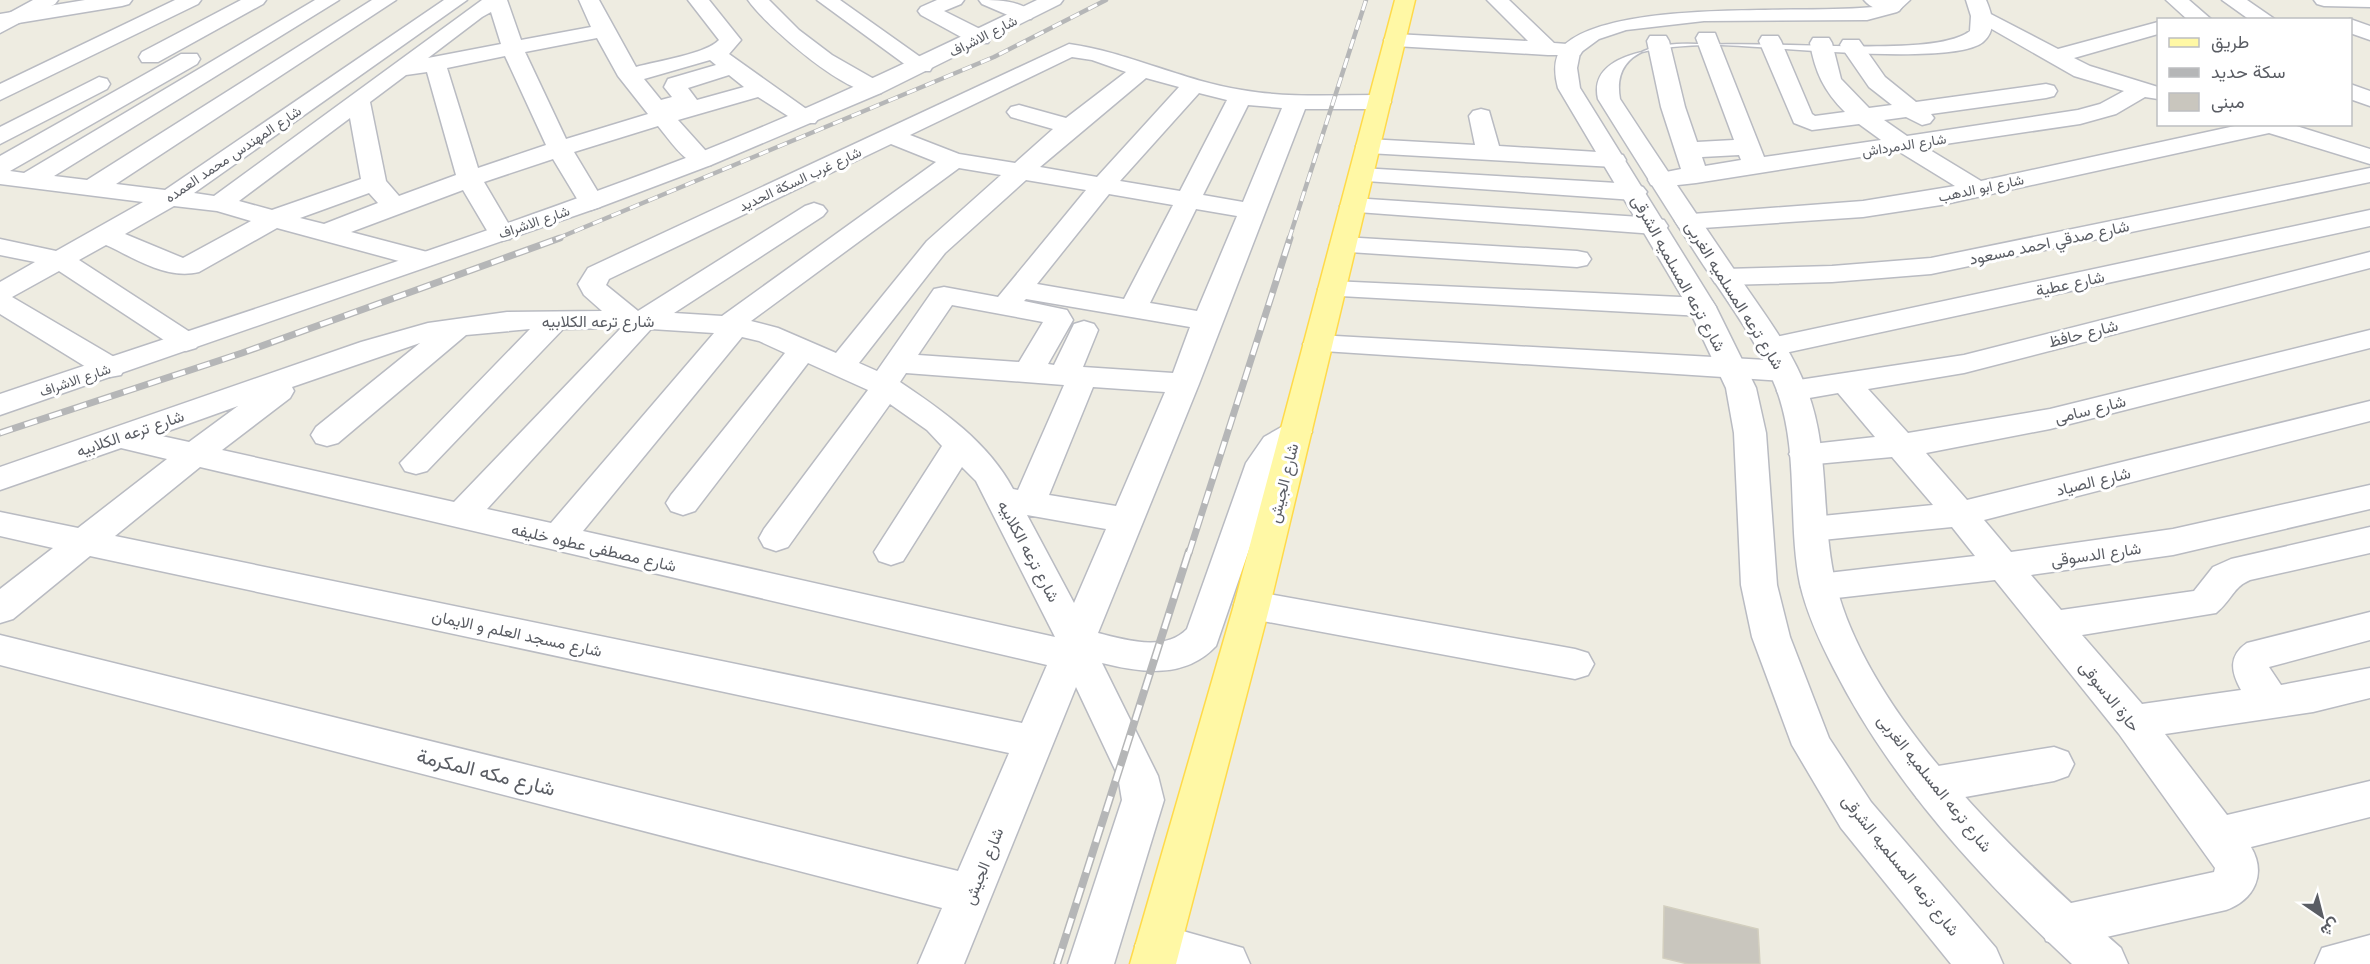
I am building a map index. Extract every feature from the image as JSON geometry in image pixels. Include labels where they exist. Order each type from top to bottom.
[{"type":"main road","name":"شارع الجيش","points":[[1156,955],[1252,605],[1405,0]]},
{"type":"street","points":[[0,27],[26,11],[122,0]]},
{"type":"street","points":[[92,25],[143,0]]},
{"type":"street","points":[[0,93],[190,0]]},
{"type":"street","points":[[0,137],[256,0]]},
{"type":"street","points":[[0,166],[292,0]]},
{"type":"street","points":[[28,181],[329,0]]},
{"type":"street","points":[[92,188],[396,3],[458,7],[497,0],[511,49],[558,149],[591,202]]},
{"type":"street","points":[[589,0],[602,31],[629,76],[658,113],[702,160]]},
{"type":"street","points":[[698,0],[742,9],[792,34],[824,60],[873,88]]},
{"type":"street","points":[[827,0],[922,66]]},
{"type":"street","points":[[954,0],[928,11],[980,38]]},
{"type":"street","points":[[988,0],[1024,15]]},
{"type":"street","name":"شارع الاشراف","points":[[0,405],[591,202],[702,160],[807,118],[922,66],[1053,0]]},
{"type":"street","points":[[1497,0],[1560,50]]},
{"type":"street","points":[[2176,0],[2196,18]]},
{"type":"street","points":[[2232,0],[2263,18]]},
{"type":"street","points":[[2317,2],[2370,1]]},
{"type":"street","points":[[0,2],[26,11]]},
{"type":"street","points":[[2317,2],[2339,18]]},
{"type":"street","points":[[219,204],[399,70],[458,7]]},
{"type":"street","name":"شارع المهندس محمد العمده","points":[[0,293],[170,198],[458,7]]},
{"type":"street","points":[[325,233],[394,205],[558,149],[685,101],[686,98],[675,86],[723,60],[742,9]]},
{"type":"street","points":[[1395,40],[1560,50],[1601,31],[1656,18],[1868,14],[1896,18]]},
{"type":"street","name":"شارع ترعه المسلميه الغربى","points":[[1976,19],[1935,47],[1896,18],[1836,44],[1707,38],[1646,43],[1622,55],[1609,72],[1606,90],[1647,186],[1688,221],[1782,370],[1801,419],[1819,587],[1836,640],[1867,697],[1932,785],[2004,868],[2062,926],[2105,964]]},
{"type":"street","points":[[1976,19],[2057,56],[2088,74],[2150,92]]},
{"type":"street","points":[[2352,20],[2370,19]]},
{"type":"street","points":[[2352,26],[2370,35]]},
{"type":"street","points":[[2057,56],[2157,28]]},
{"type":"street","points":[[399,70],[602,31]]},
{"type":"street","points":[[2352,38],[2370,35]]},
{"type":"street","points":[[1687,150],[1752,157],[1707,38]]},
{"type":"street","points":[[1770,40],[1802,118],[1808,122],[1866,117],[2046,91]]},
{"type":"street","points":[[1658,41],[1673,107],[1696,176]]},
{"type":"street","points":[[1836,44],[1876,82],[1947,138]]},
{"type":"street","points":[[1836,44],[1831,81],[1851,105],[1978,190]]},
{"type":"street","name":"شارع غرب السكة الحديد","points":[[636,320],[594,289],[594,279],[598,274],[1069,50],[1085,51],[1193,86],[1240,97],[1296,102],[1380,102]]},
{"type":"street","name":"شارع ترعه المسلميه الشرقى","points":[[1560,50],[1566,62],[1565,75],[1569,88],[1614,160],[1647,186],[1655,226],[1702,307],[1741,388],[1750,433],[1759,585],[1771,637],[1812,745],[1856,815],[1980,964]]},
{"type":"street","points":[[629,76],[673,63],[723,60],[761,89],[807,118]]},
{"type":"street","points":[[435,63],[469,178],[501,233]]},
{"type":"street","points":[[673,63],[688,80]]},
{"type":"street","points":[[841,366],[936,247],[1070,127],[1142,70]]},
{"type":"street","points":[[2352,84],[2370,82]]},
{"type":"street","points":[[1012,298],[1103,185],[1193,86]]},
{"type":"street","points":[[658,113],[761,89]]},
{"type":"street","name":"شارع الدمرداش","points":[[1361,176],[1647,186],[1696,176],[1752,157],[1908,145],[2095,113],[2150,92]]},
{"type":"street","points":[[2352,93],[2370,99]]},
{"type":"street","points":[[1133,309],[1240,97]]},
{"type":"street","points":[[358,101],[374,183],[394,205]]},
{"type":"street","name":"شارع الجيش","points":[[941,964],[972,895],[1072,648],[1184,384],[1207,321],[1296,102]]},
{"type":"street","points":[[1019,112],[1070,127]]},
{"type":"street","points":[[1481,116],[1489,154]]},
{"type":"street","name":"شارع ابو الدهب","points":[[1688,221],[1863,208],[1978,190],[2263,126]]},
{"type":"street","points":[[2270,126],[2369,160]]},
{"type":"street","points":[[892,136],[954,160],[1252,211]]},
{"type":"street","points":[[1361,176],[1489,154],[1614,160]]},
{"type":"street","points":[[558,538],[732,326],[954,160]]},
{"type":"street","name":"شارع صدقي احمد مسعود","points":[[1725,277],[1842,273],[1931,266],[2369,160]]},
{"type":"street","points":[[1361,176],[1655,226]]},
{"type":"street","points":[[0,177],[219,204],[421,259]]},
{"type":"street","points":[[106,235],[178,267],[197,262],[273,219],[374,183]]},
{"type":"street","points":[[461,516],[636,320],[814,211]]},
{"type":"street","name":"شارع عطية","points":[[1782,370],[2370,218]]},
{"type":"street","points":[[1343,245],[1577,260]]},
{"type":"street","points":[[0,247],[61,260],[186,342]]},
{"type":"street","name":"شارع حافظ","points":[[1782,370],[1847,384],[1964,364],[2370,260]]},
{"type":"street","points":[[969,280],[1058,318],[1028,373]]},
{"type":"street","points":[[1332,289],[1702,307]]},
{"type":"street","points":[[776,538],[889,378],[944,295],[1012,298],[1133,309],[1207,321]]},
{"type":"street","points":[[0,302],[110,368]]},
{"type":"street","points":[[0,334],[29,319]]},
{"type":"street","points":[[416,463],[555,320]]},
{"type":"street","name":"شارع ترعه الكلابيه","points":[[0,479],[371,348],[458,327],[507,321],[555,320],[636,320],[732,326],[768,334],[841,366],[889,378],[938,423],[1015,501],[1072,648]]},
{"type":"street","points":[[327,435],[458,327]]},
{"type":"street","points":[[1084,330],[1073,376],[1015,501],[1126,520]]},
{"type":"street","name":"شارع سامى","points":[[1805,454],[1900,445],[2050,419],[2370,339]]},
{"type":"street","points":[[1318,344],[1731,369],[1782,370]]},
{"type":"street","points":[[683,503],[803,349]]},
{"type":"street","points":[[0,609],[193,455],[307,371]]},
{"type":"street","points":[[889,378],[1028,373],[1184,384]]},
{"type":"street","name":"حارة الدسوقى","points":[[1847,384],[1960,514],[2133,722],[2237,863],[2236,879],[2226,890],[2062,926]]},
{"type":"street","name":"شارع الصياد","points":[[1812,529],[1960,514],[2370,411]]},
{"type":"street","name":"شارع مصطفى عطوه خليفه","points":[[119,437],[558,538],[1072,648],[1158,657],[1171,656],[1189,650],[1203,636],[1214,610],[1262,464],[1275,445],[1296,432]]},
{"type":"street","points":[[891,552],[959,445]]},
{"type":"street","name":"شارع الدسوقى","points":[[1819,587],[2003,567],[2173,542],[2370,497]]},
{"type":"street","name":"شارع مسجد العلم و الايمان","points":[[0,524],[1034,742]]},
{"type":"street","points":[[2052,625],[2203,603],[2216,593],[2217,585],[2227,574],[2243,568],[2370,540]]},
{"type":"street","points":[[1252,605],[1575,664]]},
{"type":"street","points":[[2273,702],[2249,670],[2248,663],[2253,657],[2260,652],[2370,626]]},
{"type":"street","points":[[1072,648],[1090,675],[1126,748],[1138,776],[1143,800],[1136,830],[1091,964]]},
{"type":"street","name":"شارع مكه المكرمة","points":[[0,650],[972,895]]},
{"type":"street","points":[[2133,722],[2273,702],[2370,683]]},
{"type":"street","points":[[1932,785],[2054,764]]},
{"type":"street","points":[[2219,836],[2370,799]]},
{"type":"street","points":[[1156,955],[1227,964]]},
{"type":"street","points":[[2338,964],[2370,957]]},
{"type":"building","points":[[1664,906],[1758,929],[1760,964],[1688,964],[1663,958]]},
{"type":"railway","points":[[556,239],[994,57],[1106,0]]},
{"type":"railway","points":[[1289,239],[1366,0]]},
{"type":"railway","points":[[0,433],[242,353],[560,238]]},
{"type":"railway","points":[[1189,553],[1290,238]]},
{"type":"railway","points":[[1057,964],[1189,551]]}]
